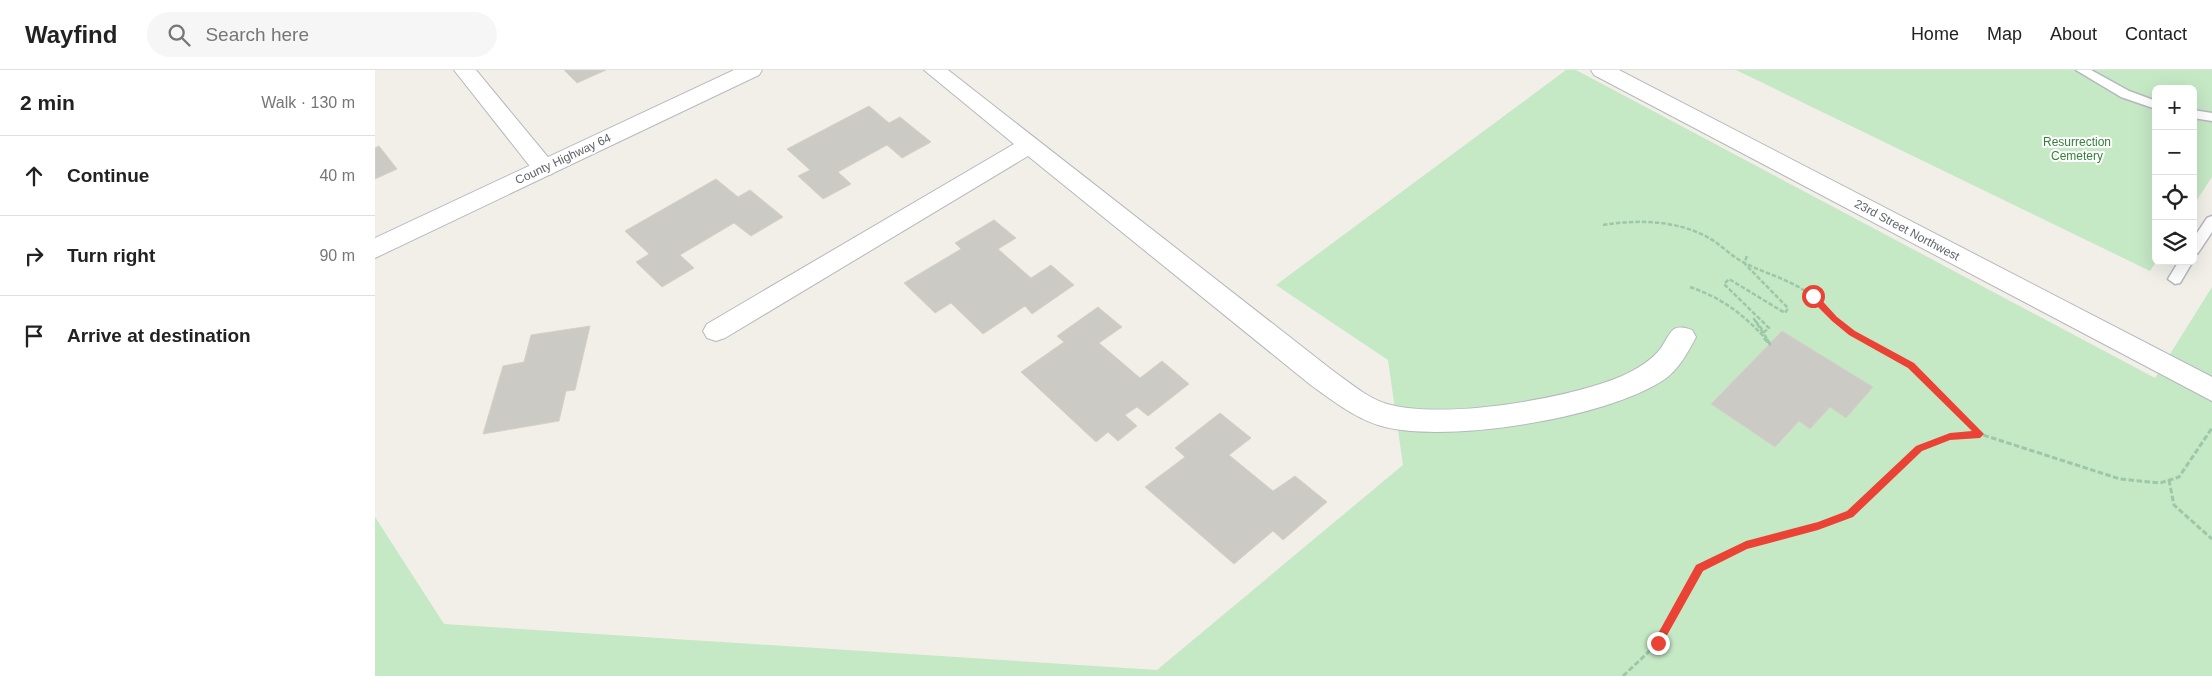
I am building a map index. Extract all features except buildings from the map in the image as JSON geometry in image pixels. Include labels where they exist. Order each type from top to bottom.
[{"type":"street","points":[[465,70],[544,168]]},
{"type":"street","name":"County Highway 64","points":[[375,249],[751,70]]},
{"type":"street","points":[[935,70],[1321,378],[1354,400],[1384,415],[1408,420],[1468,421],[1530,411],[1596,396],[1628,385],[1655,371],[1669,357],[1683,336]]},
{"type":"street","name":"23rd Street Northwest","points":[[1602,70],[2212,390]]},
{"type":"street","points":[[716,331],[1029,145]]},
{"type":"lane","points":[[2082,70],[2125,94],[2152,104]]},
{"type":"lane","points":[[2197,115],[2212,117]]},
{"type":"lane","points":[[2197,244],[2212,221]]},
{"type":"lane","points":[[2175,278],[2183,265]]},
{"type":"path","points":[[1603,225],[1632,220],[1660,222],[1712,240],[1744,263],[1788,308],[1785,313],[1729,279],[1724,284],[1769,328],[1764,332]]},
{"type":"path","points":[[1744,263],[1747,256]]},
{"type":"path","points":[[1744,263],[1789,281],[1813,296],[1834,319],[1852,333],[1911,366],[1980,434]]},
{"type":"path","points":[[1690,286],[1711,293],[1737,307],[1770,344]]},
{"type":"path","points":[[1754,320],[1764,332],[1770,344],[1754,320]]},
{"type":"path","points":[[1623,676],[1658,643],[1699,568],[1746,545],[1818,526],[1850,514],[1919,449],[1950,437],[1980,434],[2120,479],[2160,483],[2179,477],[2212,428]]},
{"type":"path","points":[[2169,480],[2174,504],[2194,525],[2212,539]]},
{"type":"green space","points":[[1566,70],[1576,70],[2155,378],[2212,287],[2212,676],[375,676],[375,517],[444,624],[1157,670],[1403,465],[1388,360],[1276,285]]},
{"type":"green space","name":"Resurrection Cemetery","points":[[1736,70],[2212,70],[2212,177],[2197,200],[2197,85],[2152,85],[2152,265],[2154,265],[2150,271]]},
{"type":"route","points":[[1658,643],[1699,568],[1746,545],[1818,526],[1850,514],[1919,449],[1950,437],[1980,434],[1948,400],[1911,366],[1852,333],[1834,319],[1813,296]]}]
